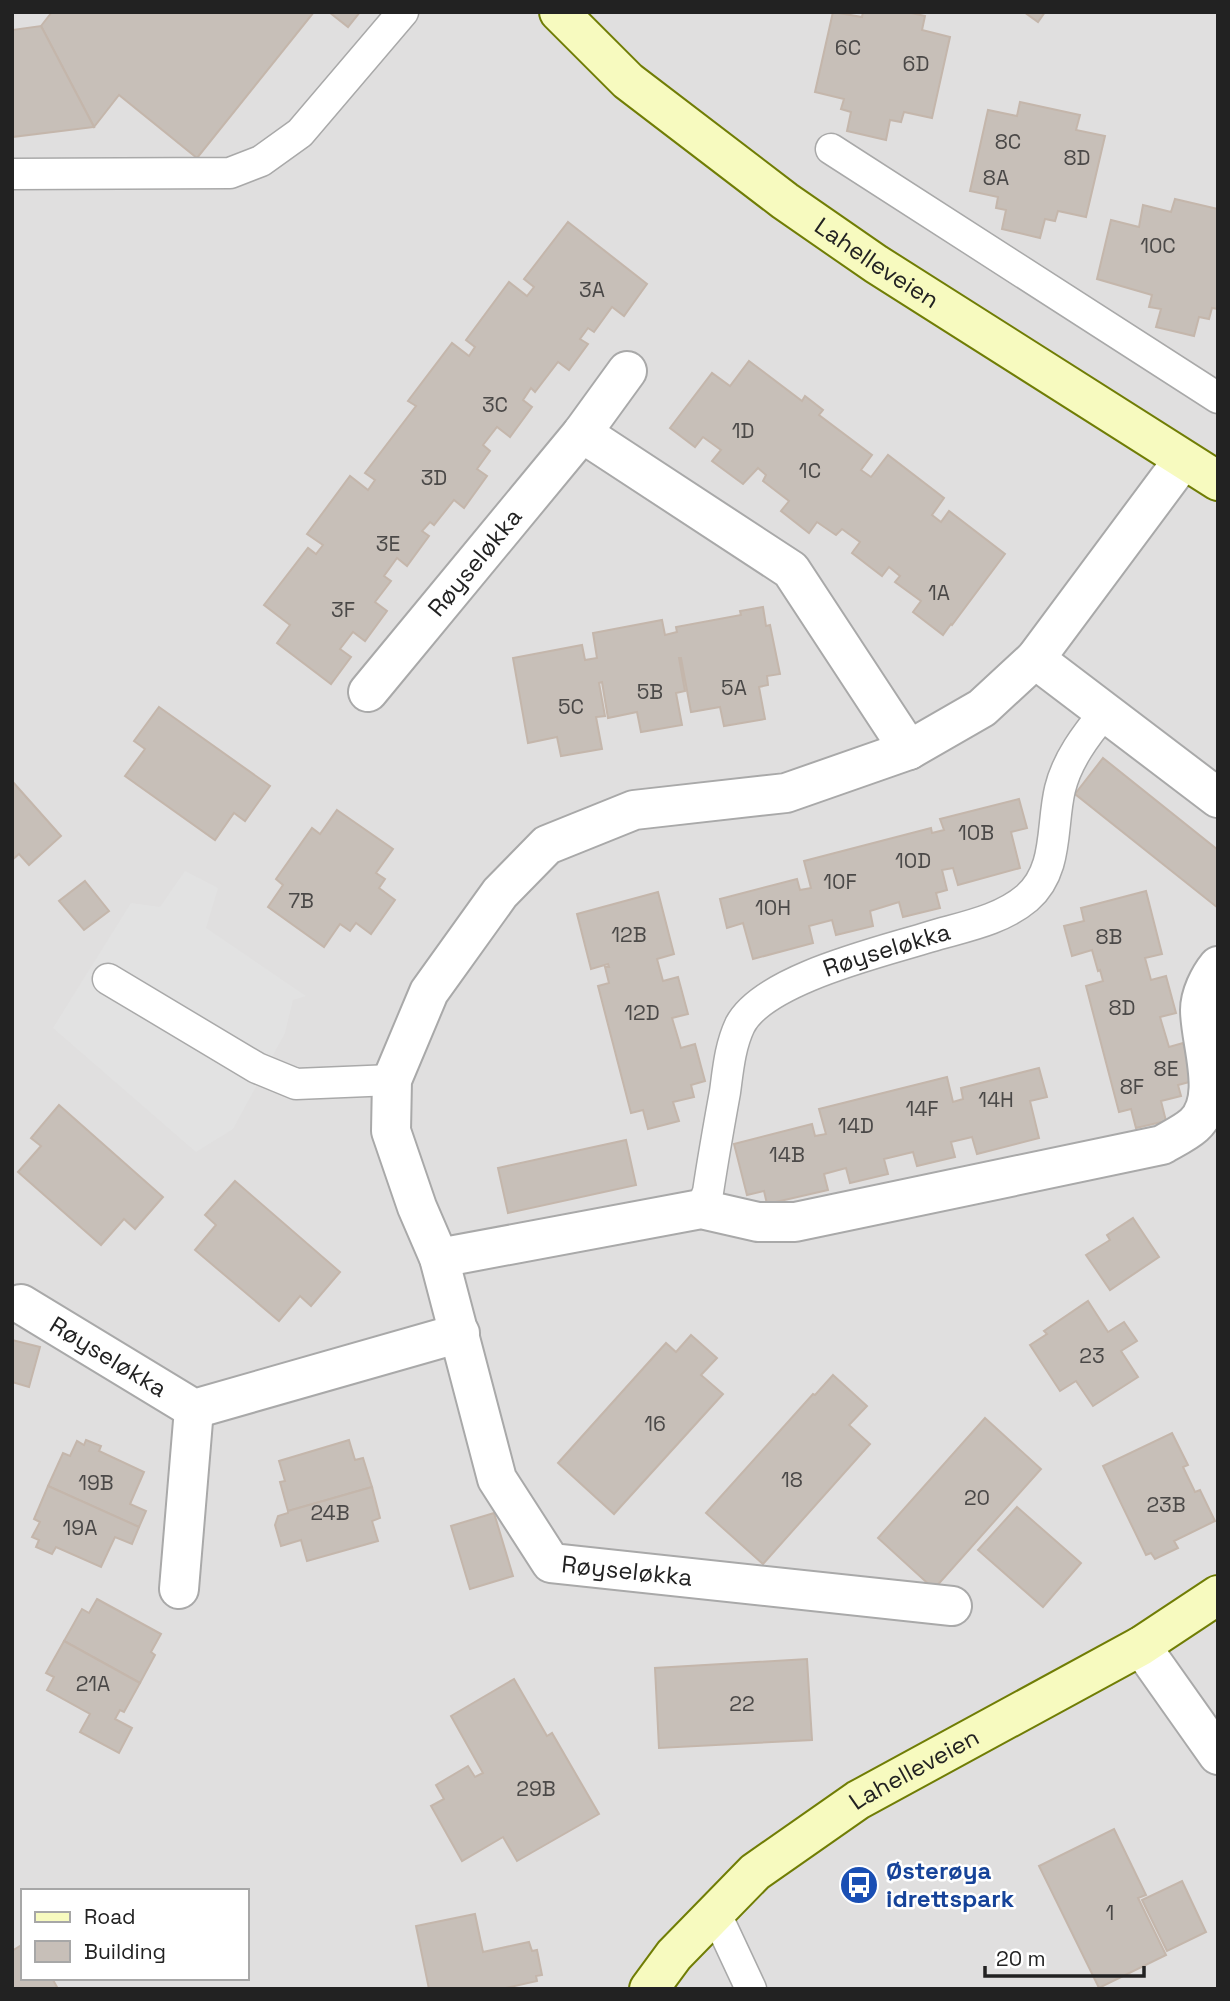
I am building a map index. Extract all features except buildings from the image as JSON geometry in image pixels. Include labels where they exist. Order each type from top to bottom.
[{"type":"street","name":"Lahelleveien","points":[[559,12],[628,81],[785,201],[876,264],[1218,481]]},
{"type":"street","name":"Røyseløkka","points":[[368,692],[582,433],[627,371]]},
{"type":"street","points":[[582,433],[791,570],[909,750]]},
{"type":"street","name":"Røyseløkka","points":[[952,1606],[551,1563],[497,1479],[439,1258],[417,1208],[391,1131],[392,1080],[429,992],[500,893],[547,845],[634,810],[786,793],[909,750],[982,708],[1035,659],[1183,460]]},
{"type":"street","points":[[1035,659],[1218,798]]},
{"type":"street","points":[[439,1258],[701,1209],[758,1223],[795,1222],[1162,1145],[1196,1123],[1208,1100],[1208,1073],[1199,1008],[1209,976],[1218,966]]},
{"type":"street","name":"Røyseløkka","points":[[21,1304],[194,1409],[460,1333]]},
{"type":"street","name":"Røyseløkka","points":[[179,1589],[194,1409]]},
{"type":"street","name":"Lahelleveien","points":[[649,1989],[674,1955],[755,1871],[858,1800],[1141,1646],[1218,1595]]},
{"type":"street","points":[[1141,1646],[1218,1755]]},
{"type":"lane","points":[[12,174],[230,173],[261,161],[300,133],[403,12]]},
{"type":"lane","points":[[831,149],[1218,398]]},
{"type":"lane","name":"Røyseløkka","points":[[701,1209],[708,1192],[732,1046],[746,1016],[768,996],[807,977],[1002,915],[1027,898],[1051,860],[1059,790],[1065,772],[1085,736],[1105,712]]},
{"type":"lane","points":[[108,979],[257,1068],[296,1084],[392,1080]]},
{"type":"lane","points":[[715,1912],[751,1989]]},
{"type":"shaded area","points":[[12,12],[1218,12],[1218,1989],[12,1989]]},
{"type":"shaded area","points":[[185,871],[218,888],[206,928],[306,996],[293,1000],[285,1033],[233,1129],[196,1152],[53,1028],[131,903],[160,907]]},
{"type":"place","name":"Østerøya idrettspark","points":[[859,1885]]}]
